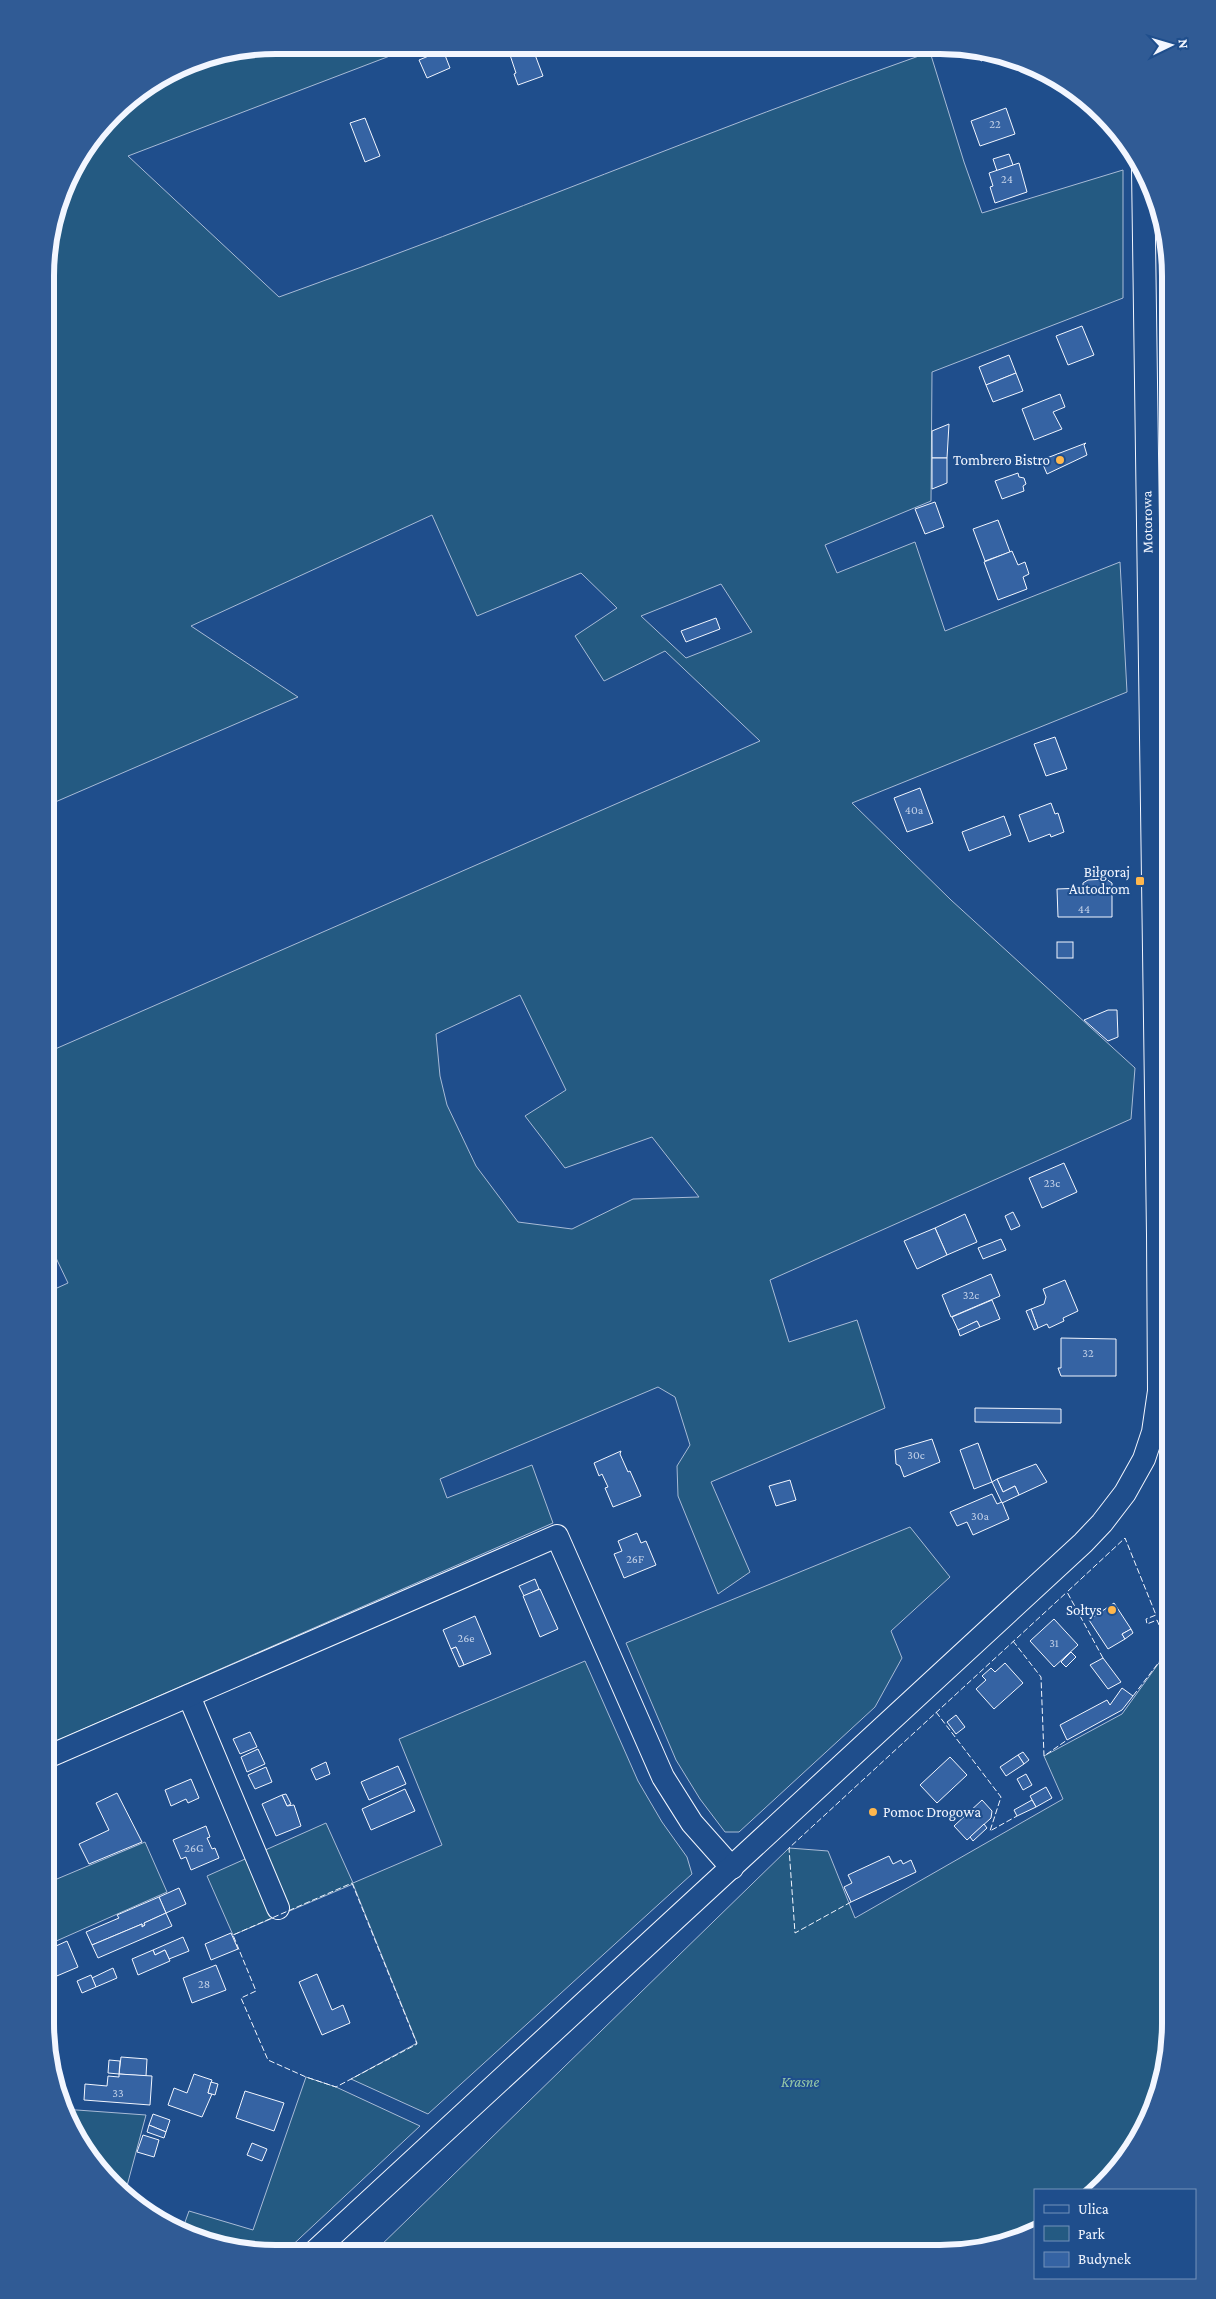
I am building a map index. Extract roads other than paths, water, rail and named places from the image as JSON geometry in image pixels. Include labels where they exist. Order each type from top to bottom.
[{"type":"street","name":"Motorowa","points":[[322,2245],[1083,1543],[1108,1515],[1136,1475],[1150,1444],[1159,1391],[1142,185]]},
{"type":"street","points":[[54,1754],[557,1536],[663,1777],[692,1823],[732,1868]]},
{"type":"street","points":[[189,1696],[278,1908]]},
{"type":"place","name":"Tombrero Bistro","points":[[1060,460]]},
{"type":"place","name":"Biłgoraj Autodrom","points":[[1140,881]]},
{"type":"place","name":"Sołtys","points":[[1112,1610]]},
{"type":"place","name":"Pomoc Drogowa","points":[[873,1812]]},
{"type":"park label","name":"Krasne","points":[[800,2082]]}]
